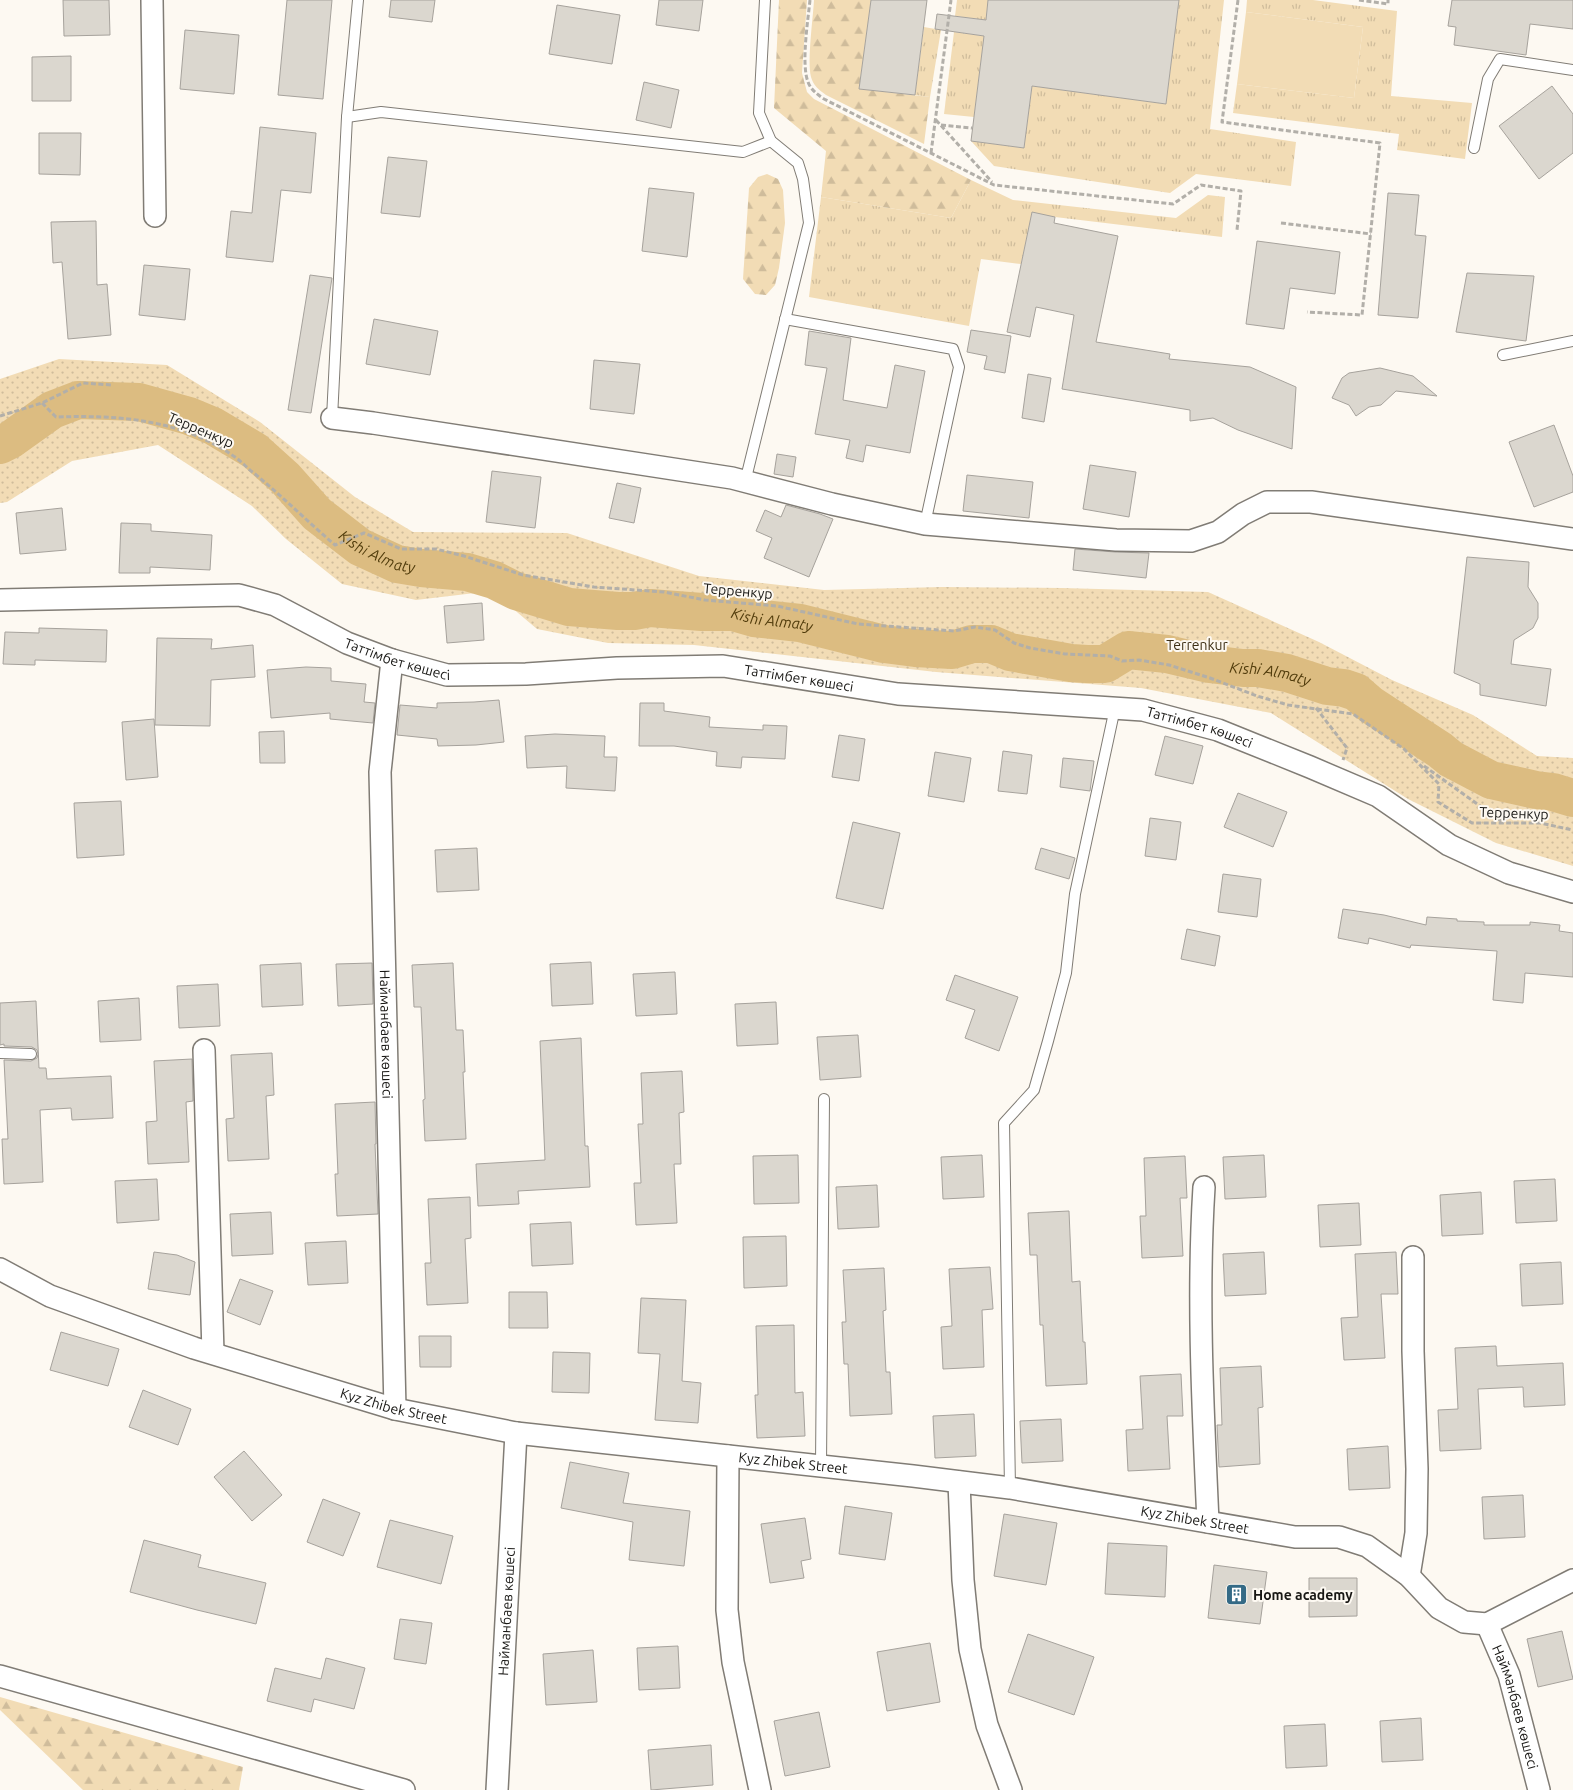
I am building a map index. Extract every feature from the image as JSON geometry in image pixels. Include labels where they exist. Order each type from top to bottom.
[{"type":"street","points":[[152,0],[154,216]]},
{"type":"street","points":[[332,418],[744,482],[832,504],[925,524],[1116,540],[1191,541],[1218,532],[1243,514],[1267,502],[1311,502],[1573,539]]},
{"type":"street","name":"Таттімбет көшесі","points":[[0,600],[240,595],[276,605],[347,643],[392,660],[447,674],[526,674],[618,668],[723,666],[898,694],[1144,710],[1218,730],[1378,796],[1449,845],[1509,873],[1573,892]]},
{"type":"street","name":"Найманбаев көшесі","points":[[392,660],[380,772],[395,1409]]},
{"type":"street","points":[[204,1050],[213,1353]]},
{"type":"street","points":[[1204,1186],[1200,1244],[1200,1337],[1208,1522]]},
{"type":"street","points":[[1409,1576],[1416,1534],[1417,1470],[1413,1351],[1413,1257]]},
{"type":"street","name":"Kyz Zhibek Street","points":[[0,1269],[50,1296],[213,1353],[395,1409],[516,1432],[1010,1488],[1295,1537],[1339,1537],[1367,1546],[1409,1576],[1439,1608],[1464,1622],[1487,1624]]},
{"type":"street","name":"Найманбаев көшесі","points":[[497,1790],[516,1432]]},
{"type":"street","points":[[728,1456],[727,1610],[733,1662],[760,1790]]},
{"type":"street","points":[[959,1482],[963,1580],[970,1649],[988,1725],[1011,1790]]},
{"type":"street","points":[[1487,1624],[1573,1580]]},
{"type":"street","name":"Найманбаев көшесі","points":[[1487,1624],[1509,1674],[1539,1790]]},
{"type":"street","points":[[0,1676],[404,1790]]},
{"type":"lane","points":[[332,418],[347,117],[358,0]]},
{"type":"lane","points":[[744,482],[808,223],[803,179],[798,163],[771,141],[758,113],[765,0]]},
{"type":"lane","points":[[1474,148],[1488,79],[1500,59],[1573,70]]},
{"type":"lane","points":[[347,117],[381,112],[743,152],[771,141]]},
{"type":"lane","points":[[785,319],[953,349],[959,366],[925,524]]},
{"type":"lane","points":[[1503,355],[1573,341]]},
{"type":"lane","points":[[1010,1488],[1004,1123],[1034,1090],[1046,1049],[1066,973],[1075,894],[1115,708]]},
{"type":"lane","points":[[0,1053],[32,1054]]},
{"type":"lane","points":[[821,1466],[824,1098]]},
{"type":"path","points":[[810,0],[805,69],[808,82],[814,92],[824,99],[994,185],[1173,204],[1201,185],[1241,191],[1237,230]]},
{"type":"path","points":[[931,153],[951,0]]},
{"type":"path","points":[[1238,0],[1222,122],[1380,143],[1362,315],[1307,312]]},
{"type":"path","points":[[1360,0],[1388,4],[1388,0]]},
{"type":"path","points":[[936,119],[994,185]]},
{"type":"path","points":[[940,124],[972,128]]},
{"type":"path","points":[[1281,223],[1371,234]]},
{"type":"path","points":[[0,416],[42,403],[83,383],[112,385]]},
{"type":"path","name":"Терренкур","points":[[42,403],[56,417],[126,418],[174,427],[198,438],[236,457],[271,486],[306,521],[335,545],[364,534],[401,549],[436,549],[523,574],[556,581],[594,587],[664,592],[704,600],[777,606],[858,624],[954,631],[975,627],[985,628],[994,630],[1014,643],[1030,648],[1065,654],[1110,656],[1122,661],[1139,660],[1169,665],[1288,705],[1315,707],[1353,714],[1404,749],[1439,784],[1438,802],[1472,823],[1540,823],[1573,830]]},
{"type":"path","points":[[1315,707],[1347,748],[1337,779]]},
{"type":"path","points":[[1415,760],[1504,824]]},
{"type":"green space","points":[[779,0],[807,0],[802,73],[807,92],[814,99],[971,180],[951,218],[821,197],[826,151],[774,108]]},
{"type":"green space","points":[[814,0],[871,0],[859,89],[930,97],[924,144],[826,95],[815,85],[810,70]]},
{"type":"green space","points":[[957,0],[988,0],[986,20],[955,16]]},
{"type":"green space","points":[[1179,0],[1224,0],[1210,129],[1296,142],[1291,186],[1196,174],[1170,193],[994,166],[971,141],[1024,148],[1032,86],[1166,104]]},
{"type":"green space","points":[[1247,0],[1313,0],[1397,11],[1391,96],[1472,103],[1465,159],[1397,150],[1399,134],[1233,113],[1237,84],[1354,98],[1363,27],[1246,12]]},
{"type":"green space","points":[[1246,12],[1363,27],[1354,98],[1237,84]]},
{"type":"green space","points":[[924,27],[941,30],[930,97],[915,95]]},
{"type":"green space","points":[[954,32],[984,36],[974,117],[944,114]]},
{"type":"green space","points":[[767,174],[778,179],[783,190],[785,223],[775,285],[766,295],[755,294],[743,279],[749,188],[758,177]]},
{"type":"green space","points":[[971,180],[1013,200],[1176,218],[1208,195],[1225,197],[1222,237],[1032,213],[1021,264],[981,259],[969,326],[809,297],[821,197],[951,218]]},
{"type":"green space","name":"Terrenkur","points":[[59,359],[167,365],[260,422],[355,497],[413,532],[567,533],[699,576],[824,590],[942,587],[1208,592],[1319,642],[1392,680],[1473,715],[1537,756],[1573,758],[1573,866],[1496,843],[1408,799],[1271,713],[1141,688],[936,672],[694,645],[608,643],[537,629],[492,591],[416,600],[342,584],[286,539],[252,506],[158,445],[72,461],[7,502],[0,503],[0,379]]},
{"type":"green space","points":[[0,1697],[243,1767],[239,1790],[83,1790],[0,1710]]},
{"type":"building","points":[[63,0],[109,0],[110,35],[64,36]]},
{"type":"building","points":[[287,0],[332,0],[323,99],[278,95]]},
{"type":"building","points":[[391,0],[435,0],[432,22],[389,17]]},
{"type":"building","points":[[659,0],[703,0],[699,31],[656,25]]},
{"type":"building","points":[[871,0],[927,0],[915,95],[859,89]]},
{"type":"building","points":[[988,0],[1179,0],[1166,104],[1032,86],[1024,148],[971,141],[984,36],[935,29],[937,14],[986,20]]},
{"type":"building","points":[[1452,0],[1573,0],[1573,29],[1530,24],[1526,55],[1454,45],[1456,27],[1448,26]]},
{"type":"building","points":[[557,5],[620,15],[612,64],[549,54]]},
{"type":"building","points":[[185,30],[239,35],[234,94],[180,89]]},
{"type":"building","points":[[71,56],[71,101],[32,101],[32,57]]},
{"type":"building","points":[[644,82],[679,90],[671,128],[636,120]]},
{"type":"building","points":[[1552,86],[1573,114],[1573,153],[1539,179],[1499,126]]},
{"type":"building","points":[[260,127],[316,133],[311,193],[281,190],[273,262],[226,257],[231,211],[252,213]]},
{"type":"building","points":[[39,133],[81,133],[80,175],[39,174]]},
{"type":"building","points":[[388,157],[427,161],[420,217],[381,213]]},
{"type":"building","points":[[649,188],[694,193],[687,257],[642,251]]},
{"type":"building","points":[[1388,193],[1419,195],[1415,235],[1426,236],[1418,318],[1378,315]]},
{"type":"building","points":[[1032,212],[1055,217],[1054,223],[1118,236],[1096,342],[1170,354],[1169,359],[1250,367],[1296,387],[1292,449],[1238,430],[1213,418],[1190,421],[1190,410],[1062,389],[1074,315],[1036,307],[1030,337],[1007,332]]},
{"type":"building","points":[[96,221],[97,285],[107,284],[111,335],[68,339],[62,262],[53,263],[51,222]]},
{"type":"building","points":[[1257,241],[1340,252],[1335,294],[1290,288],[1284,329],[1246,324]]},
{"type":"building","points":[[144,265],[190,269],[185,320],[139,315]]},
{"type":"building","points":[[1467,273],[1534,276],[1526,341],[1456,332]]},
{"type":"building","points":[[310,275],[332,278],[311,413],[288,410]]},
{"type":"building","points":[[374,319],[438,331],[430,375],[366,364]]},
{"type":"building","points":[[971,330],[1011,336],[1005,373],[984,369],[987,356],[967,352]]},
{"type":"building","points":[[809,331],[851,338],[843,400],[887,408],[895,365],[925,371],[910,453],[866,445],[863,462],[846,458],[850,440],[815,434],[827,368],[805,365]]},
{"type":"building","points":[[594,360],[640,364],[634,414],[590,409]]},
{"type":"building","points":[[1380,368],[1413,376],[1437,396],[1396,391],[1381,405],[1369,407],[1356,416],[1349,405],[1332,398],[1342,378],[1349,373]]},
{"type":"building","points":[[1028,374],[1051,378],[1044,422],[1022,418]]},
{"type":"building","points":[[1554,425],[1573,476],[1573,492],[1534,507],[1509,442]]},
{"type":"building","points":[[777,454],[796,457],[793,477],[774,474]]},
{"type":"building","points":[[1090,465],[1136,472],[1129,517],[1083,509]]},
{"type":"building","points":[[492,471],[541,477],[535,528],[486,522]]},
{"type":"building","points":[[967,475],[1033,482],[1029,518],[963,511]]},
{"type":"building","points":[[617,483],[641,488],[634,523],[609,518]]},
{"type":"building","points":[[786,505],[833,519],[809,577],[764,558],[772,538],[756,531],[765,510],[781,517]]},
{"type":"building","points":[[62,508],[66,550],[20,554],[16,513]]},
{"type":"building","points":[[121,523],[151,524],[151,531],[212,535],[210,570],[150,567],[150,573],[119,573]]},
{"type":"building","points":[[1075,549],[1149,553],[1146,578],[1073,570]]},
{"type":"building","points":[[1467,557],[1529,562],[1528,587],[1538,603],[1538,618],[1533,628],[1514,640],[1511,664],[1551,669],[1546,706],[1480,695],[1480,684],[1454,673]]},
{"type":"building","points":[[482,603],[484,640],[447,643],[444,606]]},
{"type":"building","points":[[39,628],[107,630],[106,662],[35,660],[35,665],[3,664],[5,632],[39,633]]},
{"type":"building","points":[[157,638],[212,639],[211,649],[253,645],[255,677],[211,680],[210,726],[155,725]]},
{"type":"building","points":[[306,667],[331,668],[331,681],[366,684],[364,702],[375,703],[373,723],[330,719],[330,713],[271,718],[267,670]]},
{"type":"building","points":[[499,700],[504,742],[438,746],[437,739],[397,735],[400,705],[437,708],[437,703]]},
{"type":"building","points":[[640,703],[664,703],[664,711],[710,717],[709,727],[763,730],[763,725],[787,726],[785,759],[742,757],[741,768],[716,766],[717,752],[674,746],[639,746]]},
{"type":"building","points":[[154,719],[158,777],[126,780],[122,722]]},
{"type":"building","points":[[284,731],[285,763],[260,763],[259,732]]},
{"type":"building","points":[[555,734],[605,736],[604,757],[617,757],[615,791],[566,788],[567,766],[527,768],[525,736]]},
{"type":"building","points":[[839,735],[865,739],[859,781],[832,777]]},
{"type":"building","points":[[1165,736],[1203,746],[1193,784],[1155,775]]},
{"type":"building","points":[[1003,751],[1032,755],[1027,794],[998,791]]},
{"type":"building","points":[[935,752],[971,758],[964,802],[928,796]]},
{"type":"building","points":[[1063,758],[1094,761],[1090,791],[1060,787]]},
{"type":"building","points":[[1238,793],[1287,812],[1273,847],[1224,827]]},
{"type":"building","points":[[121,801],[124,855],[77,858],[74,803]]},
{"type":"building","points":[[1150,818],[1181,822],[1176,860],[1145,856]]},
{"type":"building","points":[[853,822],[900,833],[883,909],[836,898]]},
{"type":"building","points":[[477,848],[479,890],[437,892],[435,850]]},
{"type":"building","points":[[1041,848],[1075,858],[1069,879],[1035,869]]},
{"type":"building","points":[[1223,874],[1261,879],[1257,917],[1218,912]]},
{"type":"building","points":[[1343,909],[1384,915],[1426,925],[1427,917],[1484,922],[1484,925],[1530,925],[1530,922],[1560,925],[1559,931],[1573,933],[1573,977],[1525,973],[1523,1003],[1493,1000],[1497,951],[1411,945],[1410,948],[1369,938],[1368,944],[1338,938]]},
{"type":"building","points":[[1187,929],[1220,936],[1215,966],[1181,959]]},
{"type":"building","points":[[591,962],[593,1004],[552,1006],[550,964]]},
{"type":"building","points":[[301,963],[303,1005],[262,1007],[260,965]]},
{"type":"building","points":[[372,963],[373,1004],[338,1006],[336,964]]},
{"type":"building","points":[[453,963],[456,1030],[463,1030],[466,1139],[425,1141],[421,1007],[414,1007],[412,965]]},
{"type":"building","points":[[675,972],[677,1014],[636,1016],[633,974]]},
{"type":"building","points":[[955,975],[1018,997],[999,1051],[965,1038],[975,1010],[946,1000]]},
{"type":"building","points":[[218,984],[220,1026],[179,1028],[177,986]]},
{"type":"building","points":[[139,998],[141,1040],[100,1042],[98,1001]]},
{"type":"building","points":[[36,1001],[39,1068],[46,1068],[47,1079],[111,1076],[113,1118],[72,1120],[71,1108],[40,1110],[43,1182],[4,1184],[2,1139],[8,1139],[4,1060],[31,1061],[37,1058],[38,1054],[37,1050],[32,1047],[0,1045],[0,1003]]},
{"type":"building","points":[[776,1002],[778,1044],[737,1046],[735,1004]]},
{"type":"building","points":[[858,1035],[861,1077],[820,1080],[817,1037]]},
{"type":"building","points":[[581,1038],[585,1146],[588,1146],[590,1187],[518,1191],[519,1204],[478,1206],[476,1164],[545,1160],[540,1041]]},
{"type":"building","points":[[272,1053],[274,1095],[266,1096],[269,1159],[228,1161],[226,1119],[234,1118],[231,1055]]},
{"type":"building","points":[[192,1059],[193,1101],[186,1102],[189,1162],[148,1164],[146,1122],[157,1121],[154,1061]]},
{"type":"building","points":[[682,1071],[684,1112],[679,1113],[681,1164],[674,1164],[677,1223],[636,1225],[634,1183],[641,1183],[638,1124],[643,1124],[641,1073]]},
{"type":"building","points":[[375,1102],[378,1214],[337,1216],[335,1174],[338,1174],[335,1104]]},
{"type":"building","points":[[798,1155],[799,1203],[754,1204],[753,1156]]},
{"type":"building","points":[[982,1155],[984,1197],[943,1199],[941,1157]]},
{"type":"building","points":[[1264,1155],[1266,1197],[1225,1199],[1223,1157]]},
{"type":"building","points":[[1185,1156],[1187,1198],[1180,1198],[1183,1256],[1142,1258],[1140,1216],[1146,1216],[1144,1158]]},
{"type":"building","points":[[157,1179],[159,1220],[117,1223],[115,1181]]},
{"type":"building","points":[[1555,1179],[1557,1221],[1516,1223],[1514,1181]]},
{"type":"building","points":[[877,1185],[879,1227],[838,1229],[836,1187]]},
{"type":"building","points":[[1481,1192],[1483,1234],[1442,1236],[1440,1195]]},
{"type":"building","points":[[470,1197],[471,1238],[465,1239],[468,1303],[427,1305],[425,1263],[431,1263],[428,1199]]},
{"type":"building","points":[[1359,1203],[1361,1245],[1320,1247],[1318,1205]]},
{"type":"building","points":[[1069,1211],[1072,1282],[1080,1281],[1087,1384],[1046,1386],[1043,1325],[1040,1325],[1037,1255],[1030,1255],[1028,1213]]},
{"type":"building","points":[[271,1212],[273,1254],[232,1256],[230,1214]]},
{"type":"building","points":[[571,1222],[573,1264],[532,1266],[530,1224]]},
{"type":"building","points":[[786,1236],[787,1286],[744,1288],[743,1237]]},
{"type":"building","points":[[346,1241],[348,1283],[308,1285],[305,1243]]},
{"type":"building","points":[[154,1252],[177,1255],[195,1262],[190,1295],[148,1289]]},
{"type":"building","points":[[1264,1252],[1266,1294],[1225,1296],[1223,1254]]},
{"type":"building","points":[[1396,1252],[1398,1294],[1381,1294],[1385,1358],[1344,1360],[1341,1318],[1358,1317],[1355,1254]]},
{"type":"building","points":[[1561,1262],[1563,1304],[1522,1306],[1520,1264]]},
{"type":"building","points":[[990,1267],[993,1309],[982,1310],[984,1367],[943,1369],[941,1327],[952,1326],[949,1269]]},
{"type":"building","points":[[884,1268],[886,1310],[883,1311],[886,1372],[890,1372],[892,1414],[850,1416],[848,1364],[844,1364],[842,1322],[846,1322],[843,1270]]},
{"type":"building","points":[[240,1279],[273,1291],[260,1325],[227,1312]]},
{"type":"building","points":[[509,1292],[547,1292],[548,1328],[509,1328]]},
{"type":"building","points":[[641,1298],[686,1300],[682,1381],[701,1383],[698,1423],[655,1420],[660,1354],[638,1353]]},
{"type":"building","points":[[794,1325],[795,1393],[803,1392],[805,1436],[757,1438],[755,1395],[758,1395],[756,1326]]},
{"type":"building","points":[[61,1332],[119,1349],[108,1386],[50,1370]]},
{"type":"building","points":[[419,1336],[451,1336],[451,1367],[420,1367]]},
{"type":"building","points":[[1496,1346],[1497,1366],[1563,1363],[1565,1405],[1524,1407],[1523,1387],[1478,1389],[1481,1449],[1440,1451],[1438,1410],[1458,1409],[1455,1348]]},
{"type":"building","points":[[553,1352],[590,1353],[589,1393],[552,1392]]},
{"type":"building","points":[[1261,1366],[1263,1407],[1258,1408],[1260,1464],[1219,1467],[1217,1425],[1222,1425],[1220,1368]]},
{"type":"building","points":[[1181,1374],[1183,1416],[1167,1416],[1170,1469],[1128,1471],[1126,1430],[1143,1429],[1140,1376]]},
{"type":"building","points":[[143,1390],[191,1409],[178,1445],[129,1427]]},
{"type":"building","points":[[974,1414],[976,1456],[935,1458],[933,1416]]},
{"type":"building","points":[[1061,1419],[1063,1461],[1022,1463],[1020,1421]]},
{"type":"building","points":[[1388,1446],[1390,1488],[1349,1490],[1347,1449]]},
{"type":"building","points":[[244,1451],[282,1495],[252,1521],[214,1477]]},
{"type":"building","points":[[570,1462],[629,1473],[623,1503],[690,1511],[684,1566],[629,1560],[633,1522],[561,1508]]},
{"type":"building","points":[[1523,1495],[1525,1537],[1484,1539],[1482,1497]]},
{"type":"building","points":[[323,1499],[360,1513],[343,1556],[307,1542]]},
{"type":"building","points":[[845,1506],[892,1513],[885,1560],[839,1554]]},
{"type":"building","points":[[1004,1514],[1057,1523],[1046,1585],[994,1576]]},
{"type":"building","points":[[805,1518],[811,1559],[801,1561],[804,1578],[770,1583],[761,1524]]},
{"type":"building","points":[[390,1520],[453,1536],[441,1584],[377,1567]]},
{"type":"building","points":[[144,1540],[201,1555],[198,1567],[266,1583],[256,1624],[130,1592]]},
{"type":"building","points":[[1108,1543],[1167,1546],[1165,1597],[1105,1594]]},
{"type":"building","name":"Home academy","points":[[1214,1565],[1267,1572],[1260,1624],[1208,1618]]},
{"type":"building","points":[[1309,1578],[1357,1578],[1357,1616],[1309,1617]]},
{"type":"building","points":[[400,1619],[432,1623],[426,1664],[394,1659]]},
{"type":"building","points":[[1562,1631],[1573,1679],[1538,1687],[1527,1639]]},
{"type":"building","points":[[1028,1634],[1094,1657],[1074,1715],[1008,1692]]},
{"type":"building","points":[[930,1643],[940,1702],[887,1711],[877,1652]]},
{"type":"building","points":[[678,1646],[680,1688],[639,1690],[637,1648]]},
{"type":"building","points":[[593,1650],[597,1702],[546,1705],[543,1654]]},
{"type":"building","points":[[326,1658],[365,1668],[354,1709],[314,1699],[311,1712],[267,1701],[275,1668],[321,1679]]},
{"type":"building","points":[[819,1712],[830,1767],[785,1776],[774,1721]]},
{"type":"building","points":[[1421,1718],[1423,1760],[1382,1762],[1380,1721]]},
{"type":"building","points":[[1325,1724],[1327,1766],[1286,1768],[1284,1726]]},
{"type":"building","points":[[711,1745],[713,1785],[651,1790],[648,1750]]},
{"type":"waterway","name":"Kіshі Almaty","points":[[0,445],[52,410],[78,400],[139,402],[189,416],[213,426],[255,451],[285,478],[317,514],[360,547],[397,564],[467,572],[494,580],[516,591],[569,607],[618,611],[650,608],[733,612],[754,618],[800,623],[884,644],[915,648],[952,650],[972,644],[991,644],[1010,652],[1087,664],[1105,664],[1128,650],[1167,654],[1209,664],[1258,668],[1287,673],[1327,686],[1356,692],[1371,705],[1451,759],[1491,780],[1553,792],[1573,798]]},
{"type":"place","name":"Home academy","points":[[1237,1595]]}]
